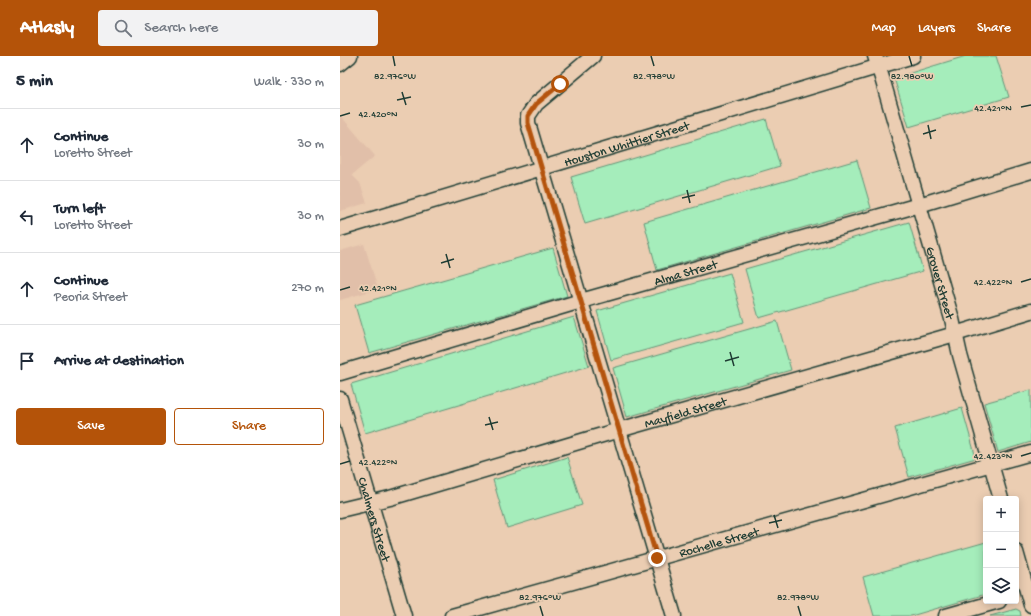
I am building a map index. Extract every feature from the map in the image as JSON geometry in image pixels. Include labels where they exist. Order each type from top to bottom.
[{"type":"street","points":[[340,64],[350,56]]},
{"type":"street","points":[[594,56],[536,104],[528,116],[528,123],[674,616]]},
{"type":"street","name":"Houston Whittier Street","points":[[340,229],[542,168],[877,61],[912,56]]},
{"type":"street","name":"Grover Street","points":[[877,61],[1000,496]]},
{"type":"street","name":"Alma Street","points":[[340,373],[581,301],[919,205],[1031,171]]},
{"type":"street","name":"Mayfield Street","points":[[340,510],[390,498],[619,430],[1031,312]]},
{"type":"street","name":"Chalmers Street","points":[[340,399],[404,616]]},
{"type":"street","name":"Rochelle Street","points":[[452,616],[1031,453]]},
{"type":"street","points":[[1019,566],[1026,597]]},
{"type":"street","points":[[946,616],[988,604]]},
{"type":"shaded area","points":[[340,115],[375,156],[352,175],[360,183],[367,203],[340,211]]},
{"type":"shaded area","points":[[364,244],[378,289],[340,300],[340,251]]},
{"type":"green space","points":[[966,56],[996,56],[1009,97],[909,127],[894,78]]},
{"type":"green space","points":[[766,119],[780,166],[585,224],[571,177]]},
{"type":"green space","points":[[857,160],[871,208],[657,270],[644,222]]},
{"type":"green space","points":[[909,222],[923,271],[759,318],[745,269]]},
{"type":"green space","points":[[553,248],[567,296],[369,353],[355,305]]},
{"type":"green space","points":[[730,273],[744,322],[611,360],[597,311]]},
{"type":"green space","points":[[574,317],[589,366],[365,433],[351,384]]},
{"type":"green space","points":[[777,321],[791,370],[627,417],[613,368]]},
{"type":"green space","points":[[1031,390],[1031,442],[998,452],[984,403]]},
{"type":"green space","points":[[962,408],[976,458],[909,477],[895,428]]},
{"type":"green space","points":[[567,457],[582,505],[507,528],[493,480]]},
{"type":"green space","points":[[983,543],[983,595],[911,616],[874,616],[863,577]]},
{"type":"green space","points":[[1016,609],[1020,611],[1021,616],[990,616]]},
{"type":"route","points":[[560,84],[531,110],[528,116],[528,123],[657,558]]}]
